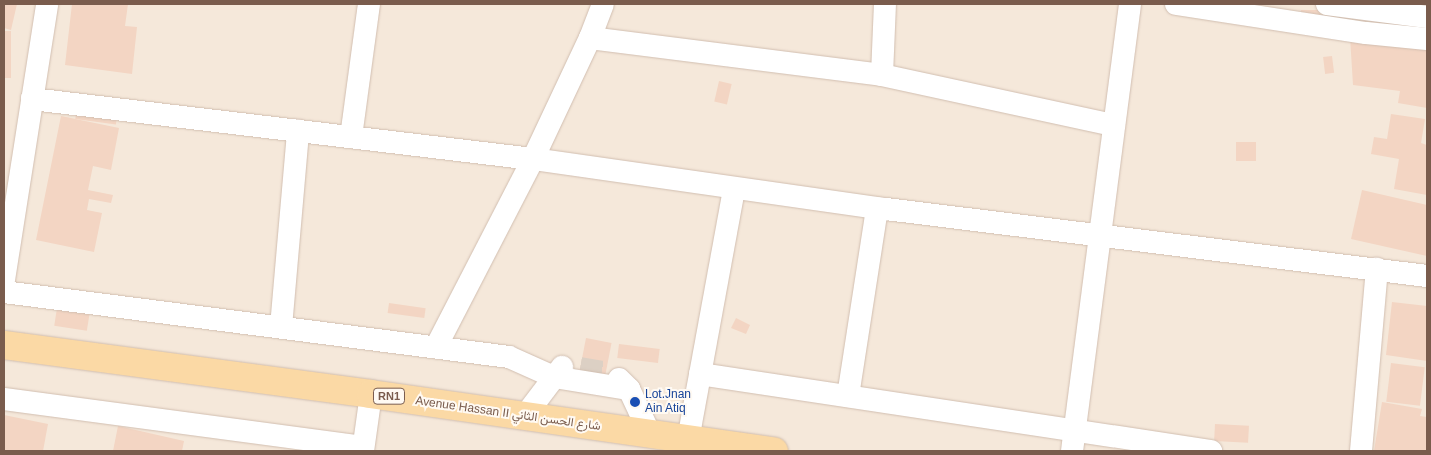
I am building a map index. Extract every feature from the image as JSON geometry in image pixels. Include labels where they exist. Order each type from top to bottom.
[{"type":"main road","name":"Avenue Hassan II شارع الحسن الثاني","points":[[4,346],[371,394],[774,451]]},
{"type":"street","points":[[4,280],[47,4]]},
{"type":"street","points":[[351,137],[368,4]]},
{"type":"street","points":[[436,347],[533,159],[590,38],[603,4]]},
{"type":"street","points":[[882,76],[885,4]]},
{"type":"street","points":[[1074,441],[1130,4]]},
{"type":"street","points":[[1176,4],[1366,33],[1427,39]]},
{"type":"street","points":[[1327,4],[1427,17]]},
{"type":"street","points":[[590,38],[882,76],[1114,125]]},
{"type":"street","points":[[32,99],[533,159],[877,208],[1427,276]]},
{"type":"street","points":[[281,327],[298,131]]},
{"type":"street","points":[[688,440],[734,189]]},
{"type":"street","points":[[848,396],[877,208]]},
{"type":"street","points":[[1360,451],[1377,269]]},
{"type":"street","points":[[4,292],[509,356],[554,377],[629,389]]},
{"type":"street","points":[[524,417],[563,367],[580,368]]},
{"type":"street","points":[[607,373],[619,378],[629,389],[650,434]]},
{"type":"street","points":[[700,374],[848,396],[1074,441],[1211,451]]},
{"type":"street","points":[[4,400],[363,449],[371,394]]},
{"type":"shaded area","points":[[4,4],[1427,4],[1427,451],[4,451]]},
{"type":"building","points":[[4,4],[17,4],[11,30],[4,28]]},
{"type":"building","points":[[72,4],[128,4],[125,26],[137,27],[132,74],[65,65]]},
{"type":"building","points":[[1301,10],[1320,10],[1320,21],[1301,21]]},
{"type":"building","points":[[4,31],[11,31],[11,78],[4,78]]},
{"type":"building","points":[[1350,37],[1427,49],[1427,108],[1398,103],[1400,91],[1353,85]]},
{"type":"building","points":[[1332,56],[1334,73],[1325,74],[1323,57]]},
{"type":"building","points":[[719,81],[732,84],[727,104],[714,101]]},
{"type":"building","points":[[77,107],[118,113],[116,125],[75,119]]},
{"type":"building","points":[[1391,114],[1425,119],[1421,143],[1427,145],[1427,195],[1394,189],[1399,159],[1371,154],[1374,137],[1387,139]]},
{"type":"building","points":[[61,116],[119,128],[111,170],[93,166],[88,190],[113,195],[111,203],[89,199],[87,210],[102,213],[94,252],[36,240]]},
{"type":"building","points":[[1236,142],[1256,142],[1256,161],[1236,161]]},
{"type":"building","points":[[1362,190],[1427,205],[1427,256],[1351,239]]},
{"type":"building","points":[[58,302],[91,307],[87,331],[54,326]]},
{"type":"building","points":[[1392,302],[1427,306],[1427,361],[1386,355]]},
{"type":"building","points":[[389,303],[426,308],[424,318],[388,313]]},
{"type":"building","points":[[736,318],[750,325],[746,334],[731,328]]},
{"type":"building","points":[[586,338],[612,343],[604,384],[578,379]]},
{"type":"building","points":[[619,344],[660,349],[658,363],[617,358]]},
{"type":"building","points":[[1391,363],[1425,367],[1420,406],[1386,402]]},
{"type":"building","points":[[1382,402],[1422,409],[1420,416],[1427,417],[1427,451],[1374,451]]},
{"type":"building","points":[[4,415],[48,424],[43,451],[4,451]]},
{"type":"building","points":[[1215,424],[1249,426],[1248,443],[1214,441]]},
{"type":"building","points":[[118,426],[184,441],[182,451],[113,451]]},
{"type":"tunnel","points":[[580,368],[607,373]]},
{"type":"place","name":"Lot.Jnan Ain Atiq","points":[[635,402]]}]
